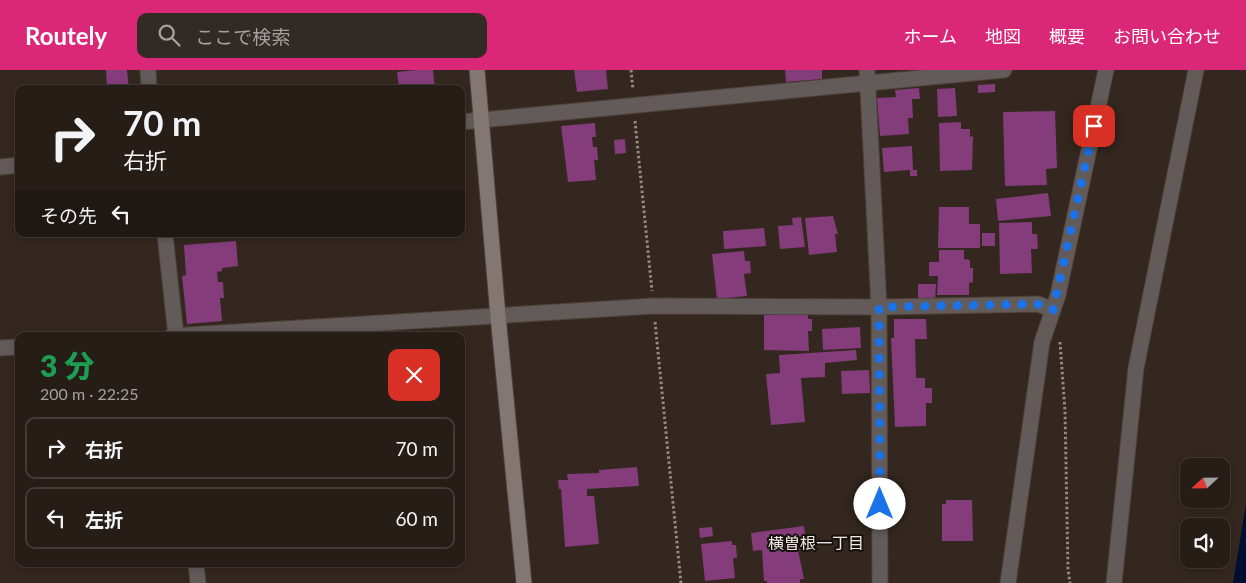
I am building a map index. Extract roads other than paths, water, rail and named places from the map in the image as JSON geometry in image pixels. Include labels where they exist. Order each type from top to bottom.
[{"type":"street","points":[[148,70],[149,85]]},
{"type":"street","points":[[478,70],[498,316],[524,583]]},
{"type":"street","points":[[465,122],[634,105],[867,76],[1004,70]]},
{"type":"street","points":[[1008,583],[1042,342],[1053,310],[1106,70]]},
{"type":"street","points":[[1114,583],[1136,368],[1196,70]]},
{"type":"street","points":[[867,76],[879,307],[880,583]]},
{"type":"street","points":[[0,167],[15,165]]},
{"type":"street","points":[[165,237],[174,332]]},
{"type":"street","points":[[239,332],[653,306],[879,307],[1038,304],[1053,310]]},
{"type":"street","points":[[0,348],[15,347]]},
{"type":"street","points":[[196,567],[198,583]]},
{"type":"water","points":[[1246,504],[1246,583],[1233,583]]},
{"type":"district","name":"横曽根一丁目","points":[[816,543]]}]
